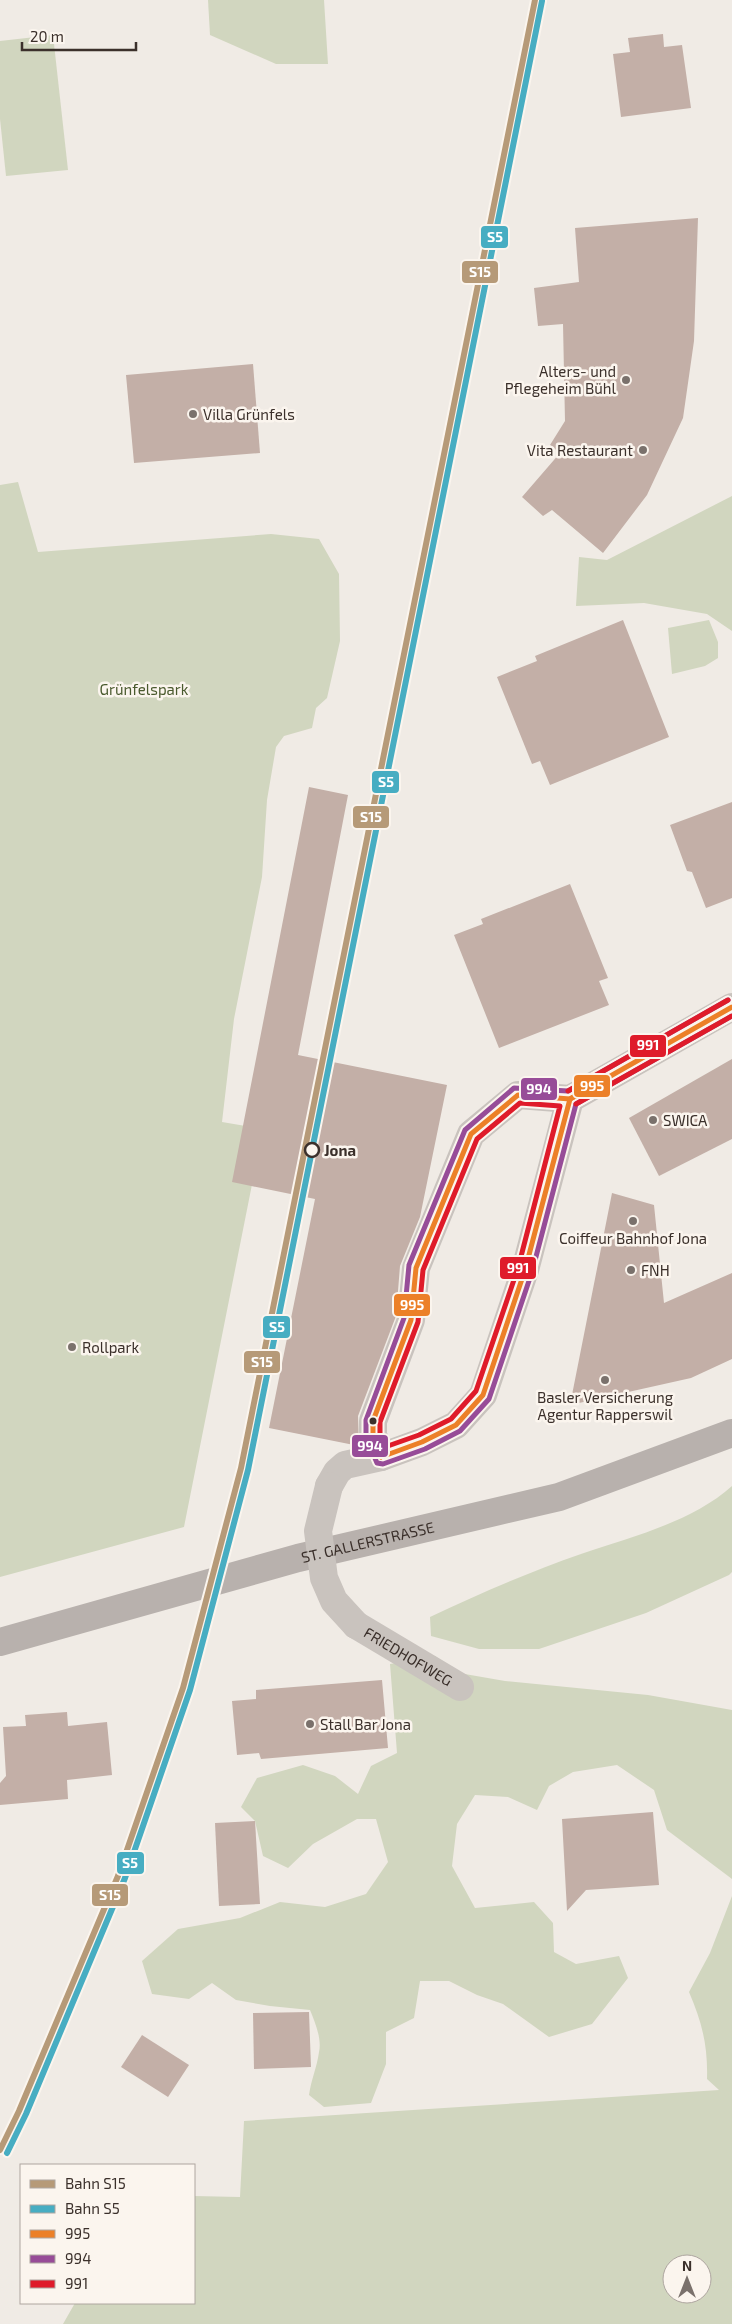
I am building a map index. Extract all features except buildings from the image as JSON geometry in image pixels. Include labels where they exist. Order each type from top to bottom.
[{"type":"main road","name":"ST. GALLERSTRASSE","points":[[0,1642],[298,1558],[559,1497],[732,1433]]},
{"type":"street","points":[[570,1099],[525,1270],[482,1395],[456,1425],[422,1442],[381,1457],[373,1436],[373,1422],[411,1320],[416,1268],[471,1134],[518,1095],[570,1099],[732,1007]]},
{"type":"street","name":"FRIEDHOFWEG","points":[[381,1457],[345,1465],[337,1472],[329,1486],[318,1532],[324,1578],[334,1601],[356,1625],[460,1687]]},
{"type":"green space","points":[[208,0],[324,0],[328,64],[276,64],[210,35]]},
{"type":"green space","points":[[53,35],[68,170],[6,176],[0,119],[0,41]]},
{"type":"green space","name":"Grünfelspark","points":[[18,482],[38,552],[271,534],[319,539],[339,574],[340,641],[327,698],[316,708],[312,728],[284,736],[276,747],[267,800],[262,877],[234,1019],[222,1122],[263,1129],[184,1527],[0,1577],[0,485]]},
{"type":"green space","points":[[732,496],[732,631],[707,614],[644,603],[576,606],[579,557],[607,560]]},
{"type":"green space","points":[[709,620],[718,642],[718,658],[705,666],[672,674],[668,628]]},
{"type":"green space","points":[[732,1486],[732,1572],[729,1575],[646,1613],[539,1649],[479,1649],[431,1636],[430,1617],[542,1568],[640,1535],[680,1519],[716,1499]]},
{"type":"green space","points":[[435,1656],[459,1673],[505,1681],[648,1695],[732,1710],[732,1879],[667,1830],[654,1790],[617,1765],[573,1772],[549,1786],[537,1810],[508,1797],[475,1795],[457,1824],[452,1866],[475,1908],[534,1902],[553,1923],[554,1952],[576,1964],[619,1956],[628,1978],[592,2024],[549,2037],[503,2004],[477,1995],[449,1981],[420,1981],[414,2018],[386,2032],[386,2064],[371,2103],[324,2107],[309,2095],[320,2047],[318,2031],[310,2010],[236,2000],[212,1983],[189,1999],[152,1994],[142,1961],[178,1929],[240,1918],[280,1902],[325,1907],[366,1894],[388,1862],[376,1819],[357,1819],[313,1844],[288,1868],[263,1856],[255,1821],[241,1807],[257,1778],[303,1765],[335,1776],[358,1794],[371,1766],[397,1753],[390,1664]]},
{"type":"green space","points":[[732,1896],[732,2324],[63,2324],[74,2304],[195,2304],[195,2196],[240,2197],[244,2121],[719,2090],[707,2079],[703,2034],[689,1992],[710,1953]]},
{"type":"rail line","name":"S15","points":[[0,2150],[19,2111],[118,1876],[183,1688],[241,1468],[535,0]]},
{"type":"rail line","name":"S5","points":[[7,2153],[26,2114],[125,1878],[190,1690],[248,1470],[542,1]]},
{"type":"transit line","name":"994","points":[[728,1000],[568,1091],[514,1088],[465,1130],[409,1265],[404,1318],[366,1420],[366,1437],[377,1463],[383,1464],[425,1449],[460,1431],[489,1399],[532,1272],[576,1104],[732,1016]]},
{"type":"transit line","name":"991","points":[[568,1091],[728,1000]]},
{"type":"transit line","name":"995","points":[[381,1457],[373,1435],[373,1421],[411,1320],[416,1268],[471,1134],[518,1095],[570,1099],[732,1007]]},
{"type":"transit line","name":"991","points":[[576,1104],[732,1016]]},
{"type":"transit line","name":"995","points":[[381,1457],[422,1442],[456,1425],[483,1395],[525,1270],[570,1099],[608,1077]]},
{"type":"transit line","name":"991","points":[[520,1103],[560,1106],[518,1268],[476,1391],[451,1419],[419,1435],[385,1447],[380,1434],[380,1422],[418,1322],[423,1270],[477,1139],[520,1103]]},
{"type":"place","name":"Alters- und Pflegeheim Bühl","points":[[626,380]]},
{"type":"place","name":"Villa Grünfels","points":[[193,414]]},
{"type":"place","name":"Vita Restaurant","points":[[643,450]]},
{"type":"place","name":"SWICA","points":[[653,1120]]},
{"type":"place","name":"Jona","points":[[312,1150]]},
{"type":"place","name":"Coiffeur Bahnhof Jona","points":[[633,1221]]},
{"type":"place","name":"FNH","points":[[631,1270]]},
{"type":"place","name":"Rollpark","points":[[72,1347]]},
{"type":"place","name":"Basler Versicherung Agentur Rapperswil","points":[[605,1380]]},
{"type":"place","name":"Stall Bar Jona","points":[[310,1724]]}]
